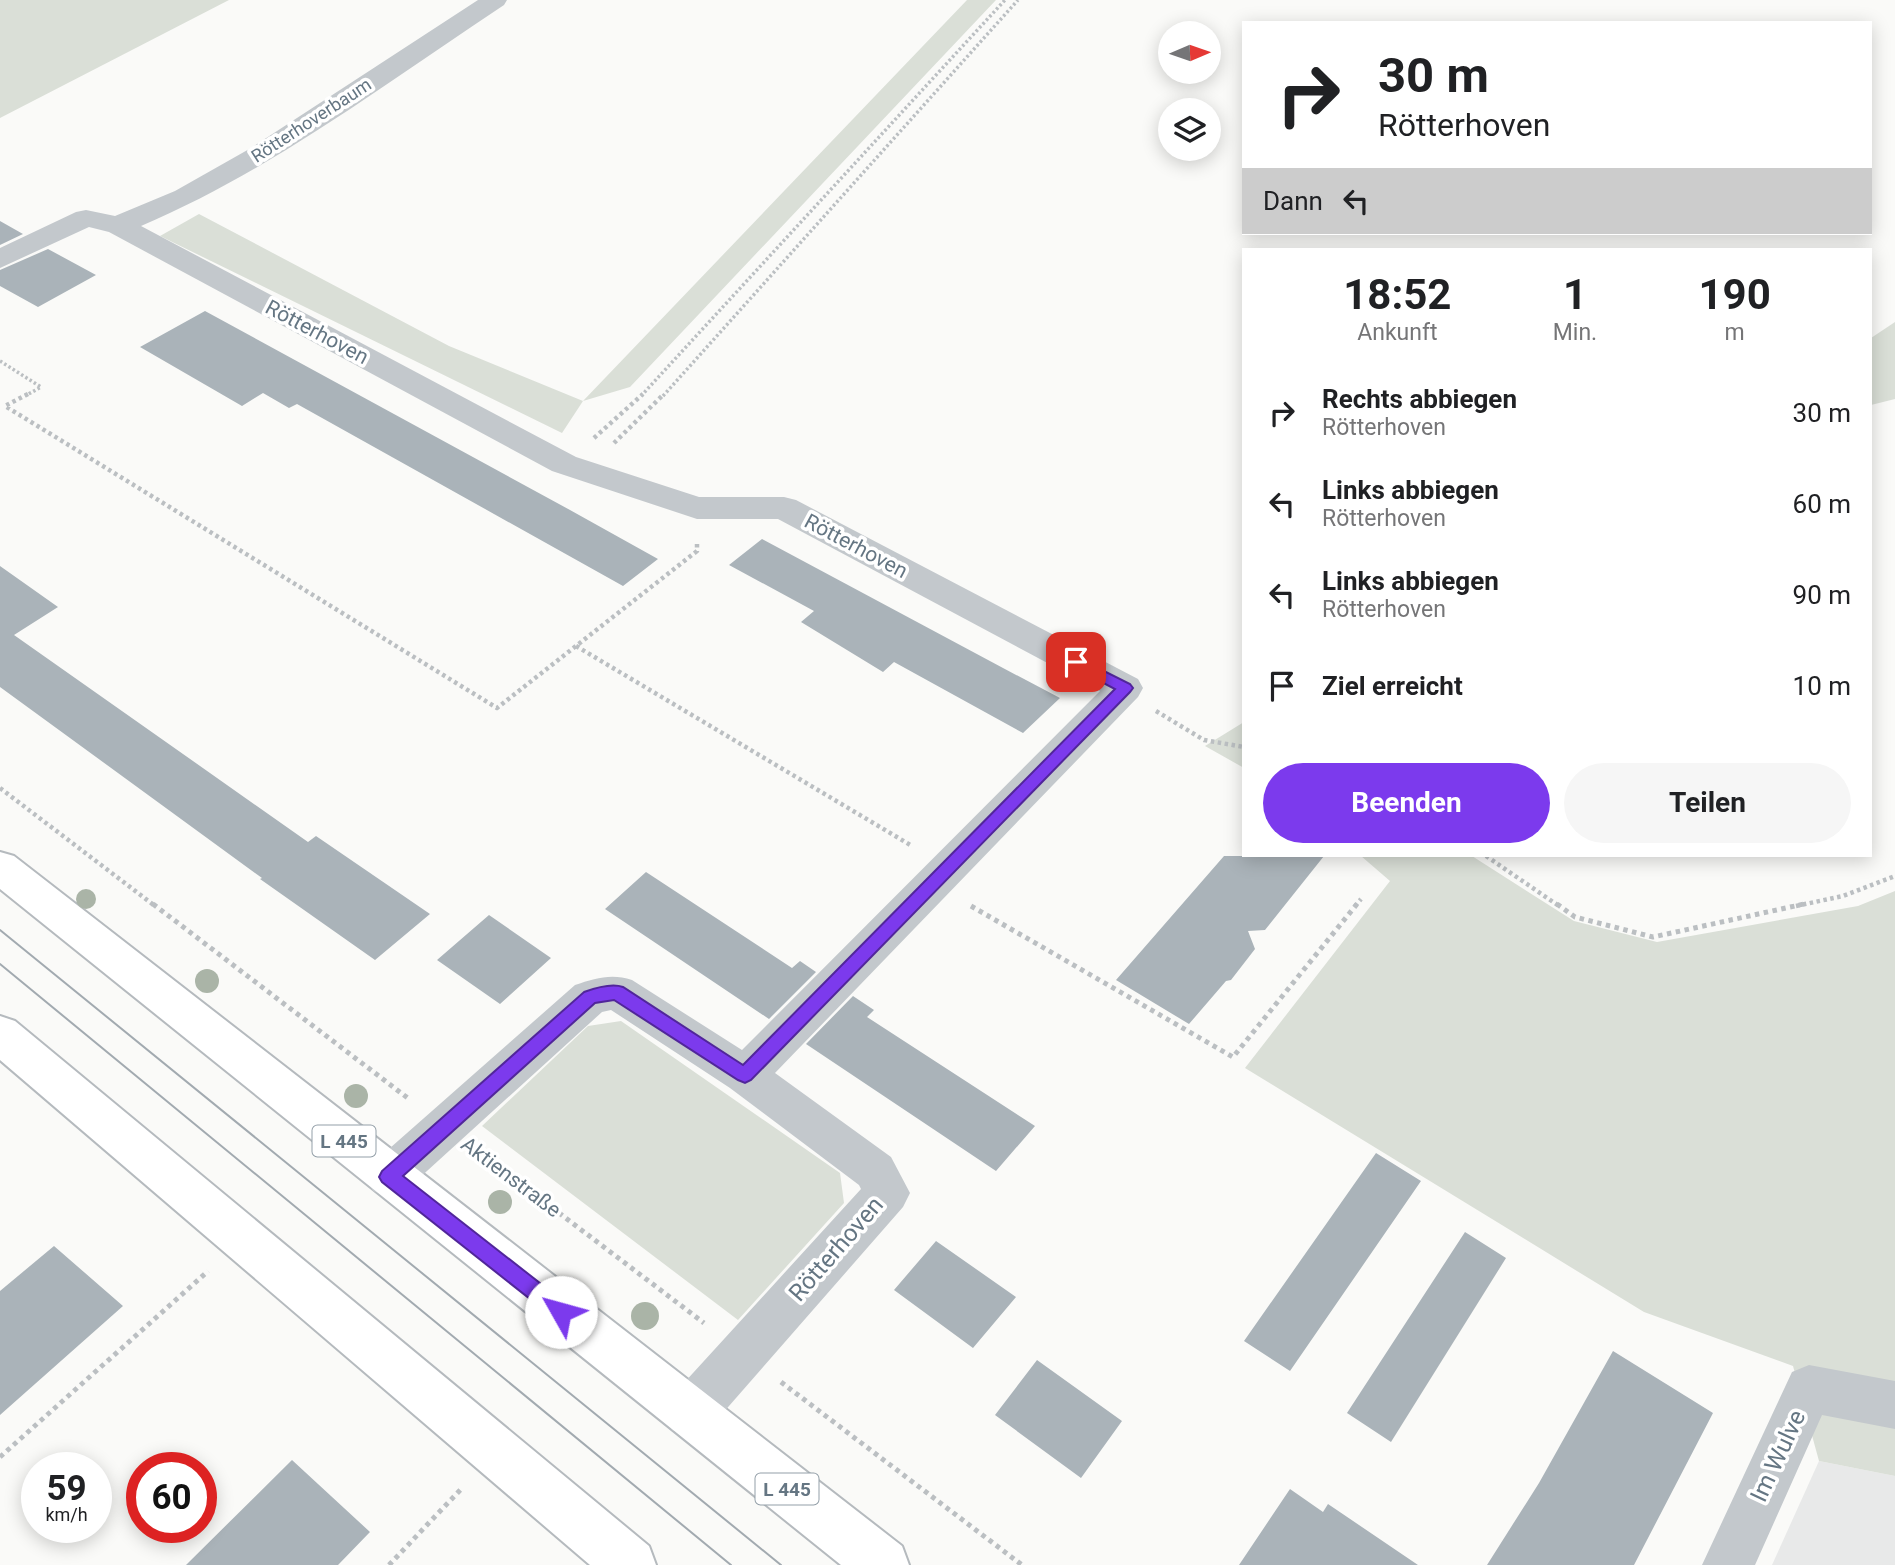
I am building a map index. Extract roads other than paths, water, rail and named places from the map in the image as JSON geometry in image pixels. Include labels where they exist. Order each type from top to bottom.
[{"type":"main road","name":"L 445","points":[[0,867],[883,1565]]},
{"type":"main road","points":[[0,1034],[630,1565]]},
{"type":"street","name":"Rötterhoverbaum","points":[[118,225],[185,197],[261,154],[495,0]]},
{"type":"street","name":"Rötterhoven","points":[[0,259],[86,218],[118,225],[575,467],[696,508],[784,508],[1125,688],[745,1075]]},
{"type":"street","name":"Rötterhoven","points":[[389,1177],[590,997],[617,992],[745,1075],[875,1171],[887,1193],[690,1413]]},
{"type":"street","name":"Im Wulve","points":[[1728,1565],[1809,1389],[1895,1405]]},
{"type":"tram line","points":[[0,930],[781,1565]]},
{"type":"tram line","points":[[0,964],[731,1565]]}]
